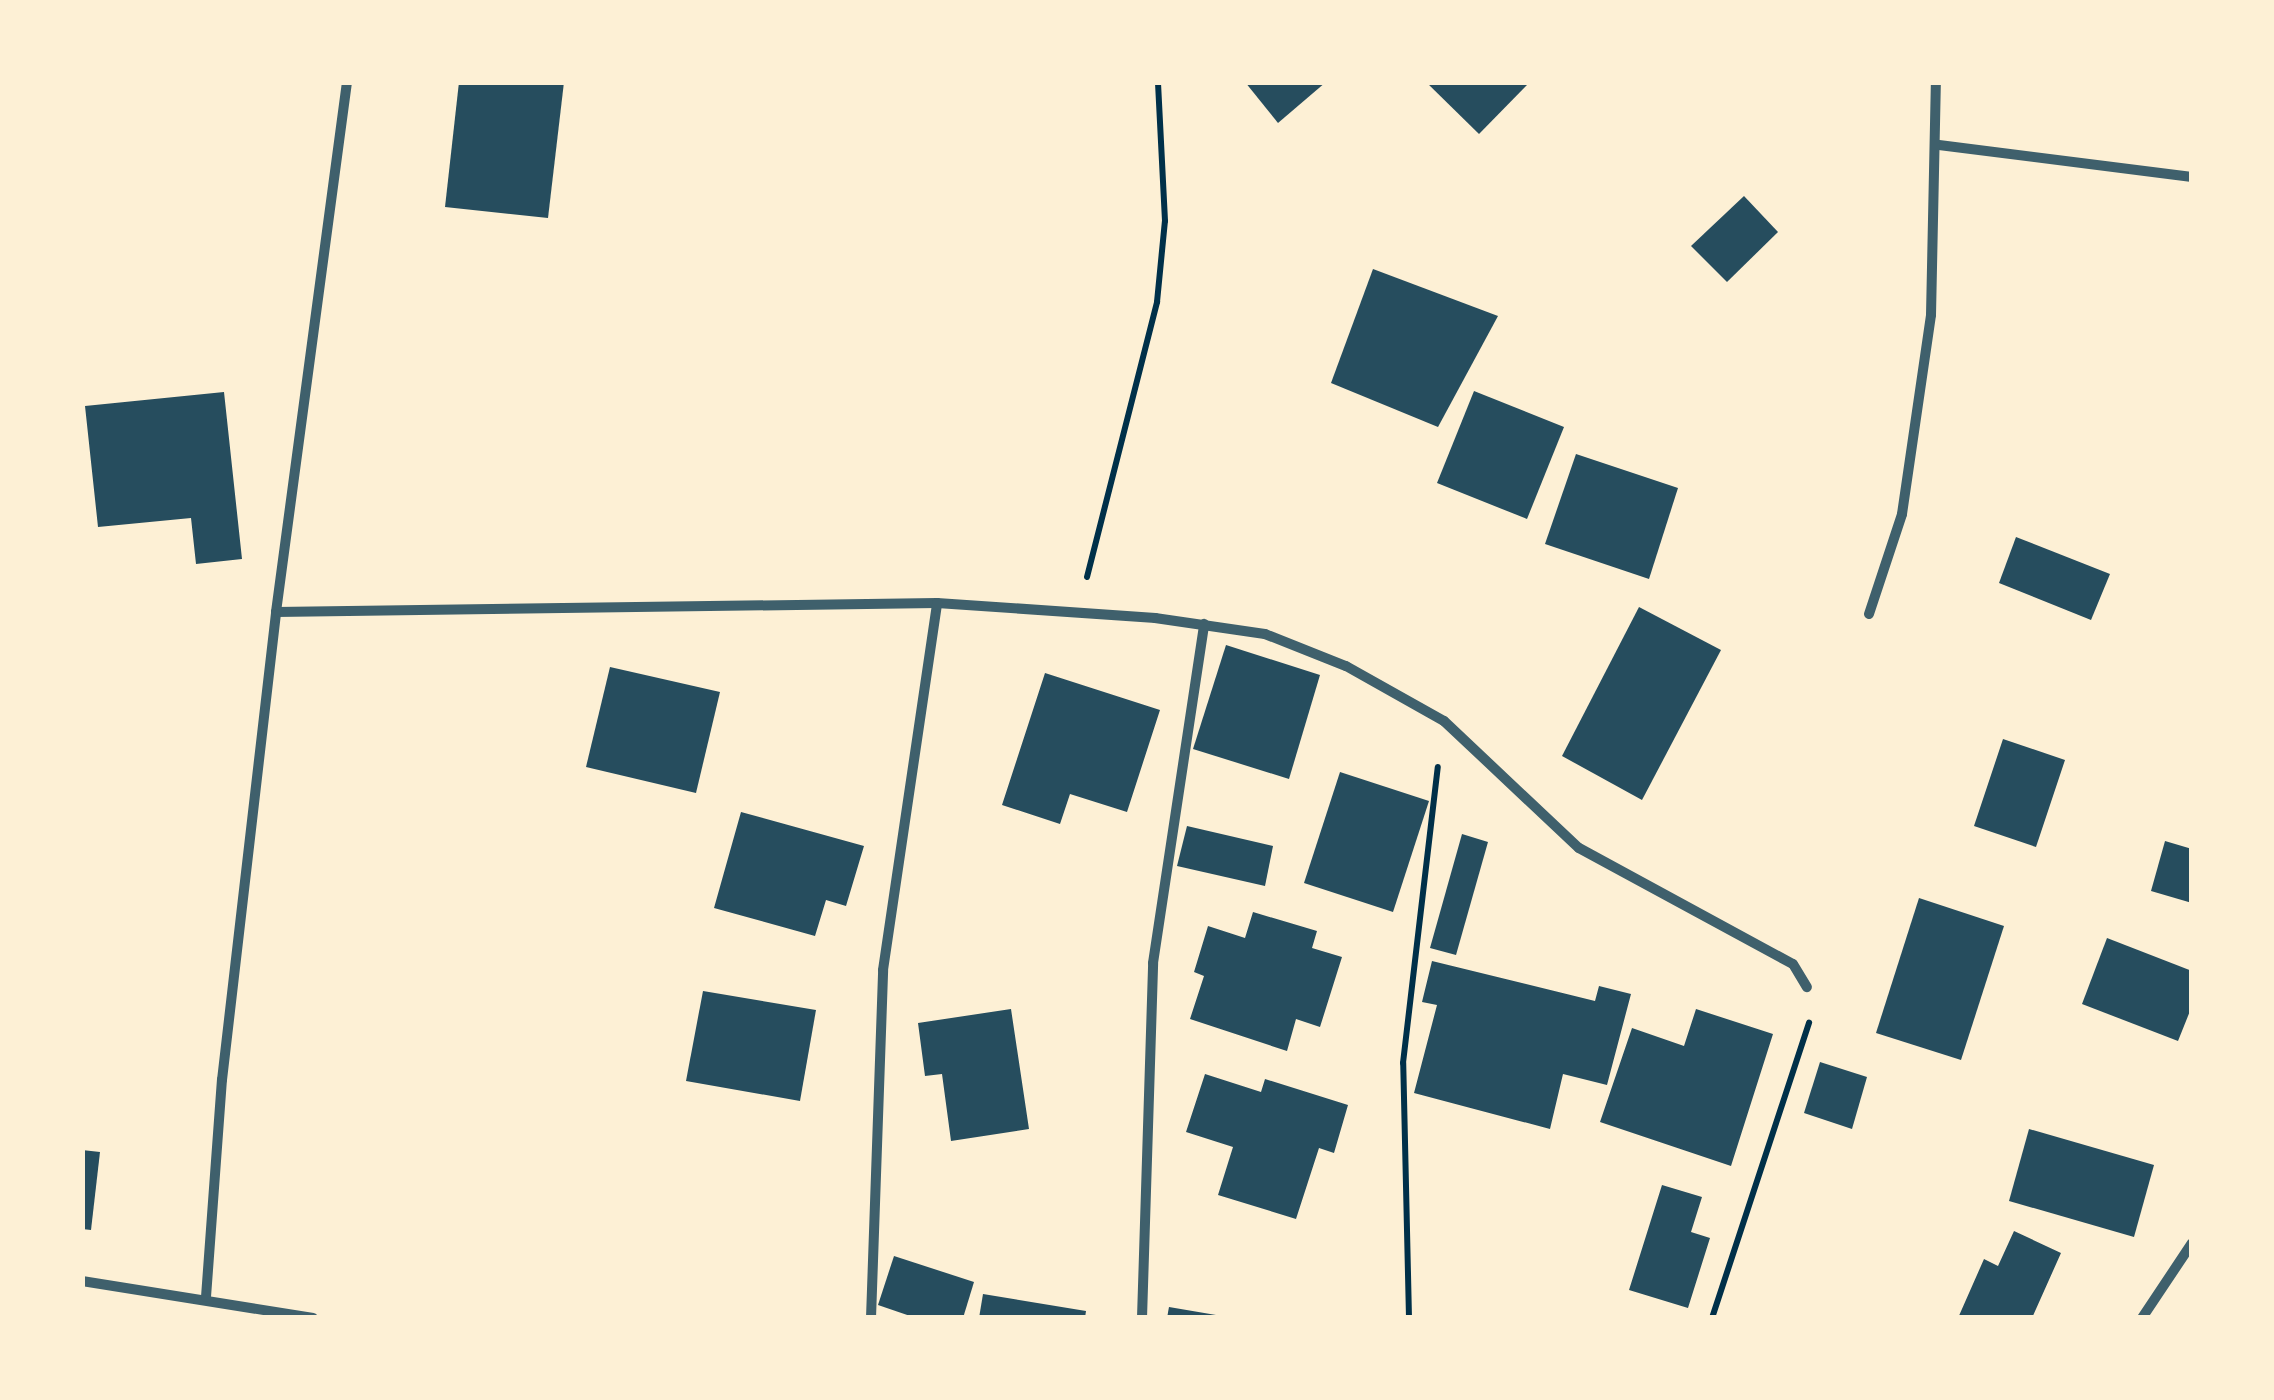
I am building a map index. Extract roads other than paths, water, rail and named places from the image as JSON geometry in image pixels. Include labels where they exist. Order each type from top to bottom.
[{"type":"street","points":[[206,1297],[222,1080],[276,612],[348,82]]},
{"type":"street","points":[[1869,614],[1902,514],[1932,315],[1939,146],[1936,82]]},
{"type":"street","points":[[1939,146],[2192,177]]},
{"type":"street","points":[[276,612],[937,603],[1080,611],[1265,634],[1330,660],[1444,722],[1579,848],[1792,964],[1807,987]]},
{"type":"street","points":[[870,1318],[883,970],[937,603]]},
{"type":"street","points":[[1142,1318],[1154,962],[1204,624]]},
{"type":"street","points":[[2142,1318],[2192,1244]]},
{"type":"street","points":[[82,1281],[206,1297],[313,1318]]}]
